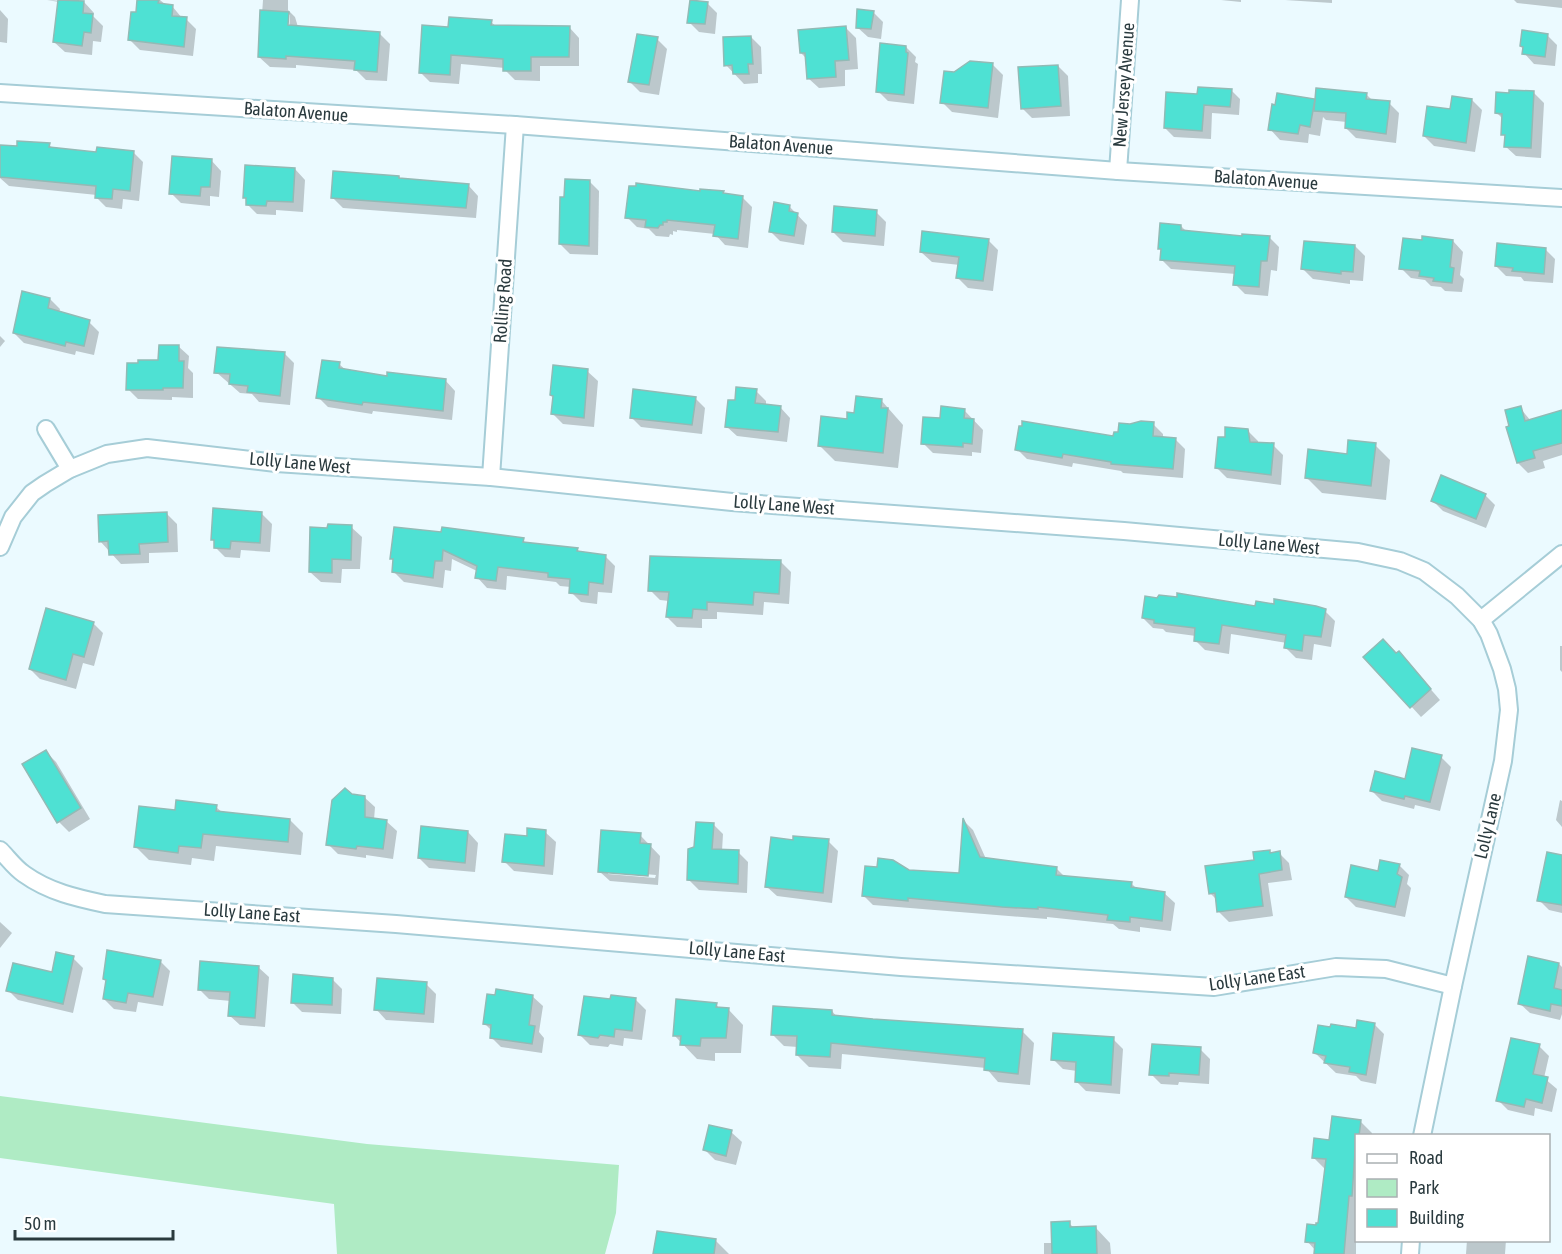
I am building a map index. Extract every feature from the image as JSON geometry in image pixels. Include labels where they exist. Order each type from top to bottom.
[{"type":"street","name":"New Jersey Avenue","points":[[1118,171],[1130,0]]},
{"type":"street","name":"Balaton Avenue","points":[[0,93],[515,125],[1118,171],[1562,198]]},
{"type":"street","name":"Rolling Road","points":[[491,477],[515,125]]},
{"type":"street","points":[[46,429],[70,469]]},
{"type":"street","name":"Lolly Lane West","points":[[0,546],[13,516],[22,504],[45,484],[70,469],[107,454],[147,448],[276,463],[491,477],[732,502],[1124,531],[1358,552],[1400,561],[1424,571],[1457,596],[1481,620]]},
{"type":"street","points":[[1481,620],[1562,554]]},
{"type":"street","name":"Lolly Lane","points":[[1422,1134],[1507,735],[1509,710],[1507,689],[1499,660],[1481,620]]},
{"type":"street","name":"Lolly Lane East","points":[[0,850],[24,874],[61,894],[105,904],[396,924],[901,967],[1214,987],[1336,967],[1386,969],[1453,986]]},
{"type":"green space","points":[[0,1096],[367,1144],[619,1165],[616,1213],[605,1254],[337,1254],[334,1204],[0,1158]]},
{"type":"building","points":[[58,0],[84,1],[83,13],[93,14],[91,33],[84,32],[82,46],[53,42]]},
{"type":"building","points":[[137,0],[159,0],[158,3],[173,5],[172,16],[187,17],[184,47],[128,40],[131,12],[136,12]]},
{"type":"building","points":[[690,0],[708,2],[705,24],[687,23]]},
{"type":"building","points":[[857,9],[874,11],[871,29],[856,28]]},
{"type":"building","points":[[260,10],[289,12],[288,25],[380,32],[377,72],[354,70],[355,61],[286,56],[286,59],[258,57]]},
{"type":"building","points":[[449,17],[492,20],[491,25],[570,26],[569,57],[531,57],[531,71],[503,71],[503,59],[451,55],[450,75],[419,73],[422,25],[448,27]]},
{"type":"building","points":[[846,26],[849,60],[835,61],[836,77],[807,79],[805,53],[800,53],[798,30]]},
{"type":"building","points":[[1522,30],[1548,34],[1545,57],[1522,54],[1523,47],[1520,46]]},
{"type":"building","points":[[637,34],[658,37],[649,85],[628,82]]},
{"type":"building","points":[[751,36],[753,64],[748,64],[749,74],[733,74],[732,65],[724,66],[723,37]]},
{"type":"building","points":[[880,43],[906,46],[908,53],[904,95],[876,92]]},
{"type":"building","points":[[970,61],[993,63],[988,108],[940,103],[944,71],[954,72]]},
{"type":"building","points":[[1058,65],[1061,106],[1021,109],[1018,67]]},
{"type":"building","points":[[1198,87],[1232,89],[1230,107],[1204,105],[1202,131],[1164,128],[1166,92],[1197,94]]},
{"type":"building","points":[[1316,88],[1367,93],[1366,99],[1390,101],[1386,134],[1345,128],[1346,113],[1314,111]]},
{"type":"building","points":[[1509,90],[1534,91],[1531,148],[1504,147],[1505,135],[1501,135],[1502,114],[1495,113],[1496,92],[1509,93]]},
{"type":"building","points":[[1277,93],[1315,99],[1310,127],[1300,125],[1298,134],[1268,130],[1272,104],[1275,105]]},
{"type":"building","points":[[1452,96],[1472,99],[1466,143],[1423,136],[1427,106],[1450,109]]},
{"type":"building","points":[[17,141],[50,143],[49,147],[96,152],[97,147],[134,151],[130,191],[113,189],[112,199],[95,198],[96,186],[0,177],[0,145],[17,146]]},
{"type":"building","points":[[172,156],[212,159],[210,187],[201,187],[200,196],[169,194]]},
{"type":"building","points":[[245,165],[295,168],[293,202],[267,201],[266,206],[246,205],[246,198],[243,198]]},
{"type":"building","points":[[333,171],[469,184],[466,208],[331,198]]},
{"type":"building","points":[[565,179],[590,180],[589,246],[559,244],[560,197],[564,197]]},
{"type":"building","points":[[636,183],[700,191],[700,189],[724,191],[723,193],[743,196],[738,239],[713,236],[715,225],[667,220],[658,228],[645,227],[646,220],[625,218],[629,186],[636,186]]},
{"type":"building","points":[[774,202],[790,205],[789,211],[798,213],[794,236],[769,232]]},
{"type":"building","points":[[834,206],[877,210],[875,236],[832,232]]},
{"type":"building","points":[[1160,223],[1181,225],[1181,230],[1242,236],[1242,234],[1270,236],[1267,261],[1261,261],[1259,287],[1233,285],[1235,266],[1160,260],[1161,249],[1158,249]]},
{"type":"building","points":[[922,231],[989,239],[983,281],[956,278],[959,257],[920,252]]},
{"type":"building","points":[[1422,236],[1453,240],[1450,267],[1454,268],[1452,283],[1433,281],[1434,278],[1419,276],[1420,271],[1399,269],[1403,238],[1422,240]]},
{"type":"building","points":[[1304,241],[1355,245],[1353,272],[1341,271],[1341,274],[1301,269]]},
{"type":"building","points":[[1497,243],[1546,248],[1544,274],[1512,271],[1513,268],[1495,266]]},
{"type":"building","points":[[22,291],[50,298],[48,308],[90,320],[84,346],[66,342],[65,346],[13,333]]},
{"type":"building","points":[[159,345],[179,345],[179,361],[184,361],[183,388],[126,390],[127,363],[138,363],[138,360],[158,360]]},
{"type":"building","points":[[217,347],[285,352],[280,396],[247,392],[248,386],[229,384],[230,374],[214,373]]},
{"type":"building","points":[[322,360],[340,362],[339,368],[387,376],[387,372],[446,379],[443,411],[363,402],[362,405],[316,398]]},
{"type":"building","points":[[553,365],[588,369],[584,418],[551,414]]},
{"type":"building","points":[[736,387],[757,389],[755,403],[781,406],[778,432],[725,427],[728,400],[735,400]]},
{"type":"building","points":[[633,389],[696,397],[692,425],[630,418]]},
{"type":"building","points":[[856,396],[882,399],[881,408],[888,408],[883,453],[818,446],[821,416],[847,419],[847,412],[854,413]]},
{"type":"building","points":[[941,406],[965,409],[964,418],[974,419],[972,444],[963,443],[963,447],[921,444],[923,417],[940,418]]},
{"type":"building","points":[[1521,406],[1525,421],[1562,410],[1562,443],[1533,451],[1535,458],[1517,463],[1506,427],[1509,426],[1505,410]]},
{"type":"building","points":[[1022,421],[1113,436],[1114,432],[1118,432],[1119,423],[1154,422],[1153,436],[1176,438],[1173,469],[1111,464],[1111,462],[1063,454],[1062,458],[1015,450]]},
{"type":"building","points":[[1225,427],[1248,429],[1250,442],[1274,443],[1271,475],[1215,468],[1218,437],[1225,437]]},
{"type":"building","points":[[1348,440],[1376,443],[1371,486],[1305,478],[1308,449],[1347,454]]},
{"type":"building","points":[[1441,475],[1486,494],[1476,519],[1431,501]]},
{"type":"building","points":[[213,508],[262,512],[260,543],[231,541],[230,549],[214,548],[214,540],[211,540]]},
{"type":"building","points":[[167,512],[168,542],[139,544],[140,554],[109,555],[108,541],[99,542],[98,515]]},
{"type":"building","points":[[328,524],[352,525],[351,560],[332,559],[332,573],[309,572],[310,527],[327,528]]},
{"type":"building","points":[[394,527],[441,532],[442,527],[524,538],[523,542],[578,548],[577,551],[606,555],[603,584],[589,582],[588,595],[569,593],[570,579],[548,577],[548,573],[498,567],[496,581],[475,578],[477,566],[443,550],[442,561],[435,561],[433,578],[392,572],[393,559],[390,559]]},
{"type":"building","points":[[650,556],[781,560],[779,594],[754,592],[753,605],[707,602],[707,610],[693,609],[692,618],[666,617],[669,592],[648,591]]},
{"type":"building","points":[[1177,593],[1255,606],[1256,601],[1274,604],[1274,599],[1326,609],[1321,637],[1304,635],[1302,651],[1284,648],[1286,635],[1222,625],[1219,644],[1194,641],[1195,628],[1154,623],[1154,620],[1142,618],[1145,596],[1177,597]]},
{"type":"building","points":[[46,608],[94,622],[84,657],[73,654],[66,680],[29,669]]},
{"type":"building","points":[[1383,639],[1396,653],[1399,651],[1431,689],[1410,708],[1363,657]]},
{"type":"building","points":[[1412,748],[1442,755],[1430,802],[1370,791],[1375,771],[1405,779]]},
{"type":"building","points":[[46,750],[81,808],[57,823],[22,764]]},
{"type":"building","points":[[345,788],[352,794],[365,796],[365,817],[387,820],[383,849],[357,846],[356,849],[326,845],[332,800]]},
{"type":"building","points":[[176,800],[217,805],[216,811],[290,819],[288,842],[203,834],[201,848],[179,846],[178,853],[134,847],[139,806],[175,810]]},
{"type":"building","points":[[963,818],[980,857],[1057,867],[1056,875],[1132,882],[1131,887],[1165,892],[1162,921],[1130,917],[1130,922],[1107,920],[1108,915],[1038,907],[1038,909],[1002,907],[862,896],[865,866],[877,867],[878,858],[893,860],[909,870],[959,873]]},
{"type":"building","points":[[696,822],[714,823],[712,849],[739,850],[738,884],[687,880],[688,849],[694,847]]},
{"type":"building","points":[[421,826],[468,831],[465,863],[418,858]]},
{"type":"building","points":[[527,828],[546,830],[544,866],[502,862],[505,834],[527,836]]},
{"type":"building","points":[[601,830],[641,833],[640,843],[651,844],[648,876],[598,872]]},
{"type":"building","points":[[793,836],[829,839],[823,893],[765,887],[771,837],[793,840]]},
{"type":"building","points":[[1270,850],[1270,853],[1280,851],[1282,870],[1259,874],[1263,906],[1217,912],[1215,893],[1209,894],[1205,866],[1254,860],[1253,852]]},
{"type":"building","points":[[1547,852],[1562,855],[1562,905],[1537,901]]},
{"type":"building","points":[[1380,860],[1400,864],[1397,874],[1402,877],[1395,907],[1345,897],[1351,865],[1378,871]]},
{"type":"building","points":[[107,950],[161,960],[153,997],[128,993],[126,1003],[103,999]]},
{"type":"building","points":[[56,952],[74,956],[63,1004],[6,991],[13,963],[52,972]]},
{"type":"building","points":[[1528,956],[1559,963],[1554,988],[1562,990],[1562,1006],[1551,1004],[1550,1011],[1518,1004]]},
{"type":"building","points":[[200,961],[259,966],[255,1018],[228,1016],[230,992],[198,990]]},
{"type":"building","points":[[293,974],[333,978],[332,1005],[291,1003]]},
{"type":"building","points":[[377,978],[427,982],[424,1014],[374,1010]]},
{"type":"building","points":[[496,989],[533,995],[529,1025],[535,1026],[532,1044],[490,1038],[491,1025],[483,1024],[487,994],[495,995]]},
{"type":"building","points":[[611,995],[636,998],[632,1031],[615,1029],[614,1037],[600,1035],[598,1038],[578,1035],[584,996],[610,999]]},
{"type":"building","points":[[676,999],[717,1003],[716,1007],[729,1008],[726,1038],[701,1038],[700,1046],[680,1045],[681,1036],[673,1036]]},
{"type":"building","points":[[773,1006],[832,1010],[832,1015],[873,1019],[1023,1029],[1018,1074],[984,1070],[985,1058],[831,1043],[830,1057],[796,1055],[797,1036],[771,1035]]},
{"type":"building","points":[[1357,1020],[1375,1023],[1366,1075],[1349,1072],[1350,1067],[1324,1063],[1326,1056],[1313,1053],[1318,1025],[1330,1027],[1331,1024],[1356,1028]]},
{"type":"building","points":[[1053,1033],[1114,1037],[1111,1085],[1075,1082],[1076,1062],[1051,1060]]},
{"type":"building","points":[[1511,1038],[1540,1044],[1533,1074],[1548,1077],[1542,1103],[1526,1099],[1524,1107],[1496,1101]]},
{"type":"building","points":[[1152,1044],[1201,1047],[1199,1075],[1169,1073],[1169,1076],[1149,1075]]},
{"type":"building","points":[[1332,1116],[1361,1120],[1359,1134],[1355,1134],[1352,1196],[1349,1196],[1344,1254],[1314,1254],[1315,1243],[1305,1242],[1307,1224],[1316,1225],[1318,1223],[1326,1159],[1312,1158],[1314,1138],[1329,1140]]},
{"type":"building","points":[[709,1125],[732,1130],[726,1156],[703,1150]]},
{"type":"building","points":[[1070,1221],[1070,1227],[1096,1226],[1097,1254],[1052,1254],[1051,1222]]},
{"type":"building","points":[[657,1231],[716,1239],[714,1254],[653,1254]]}]
